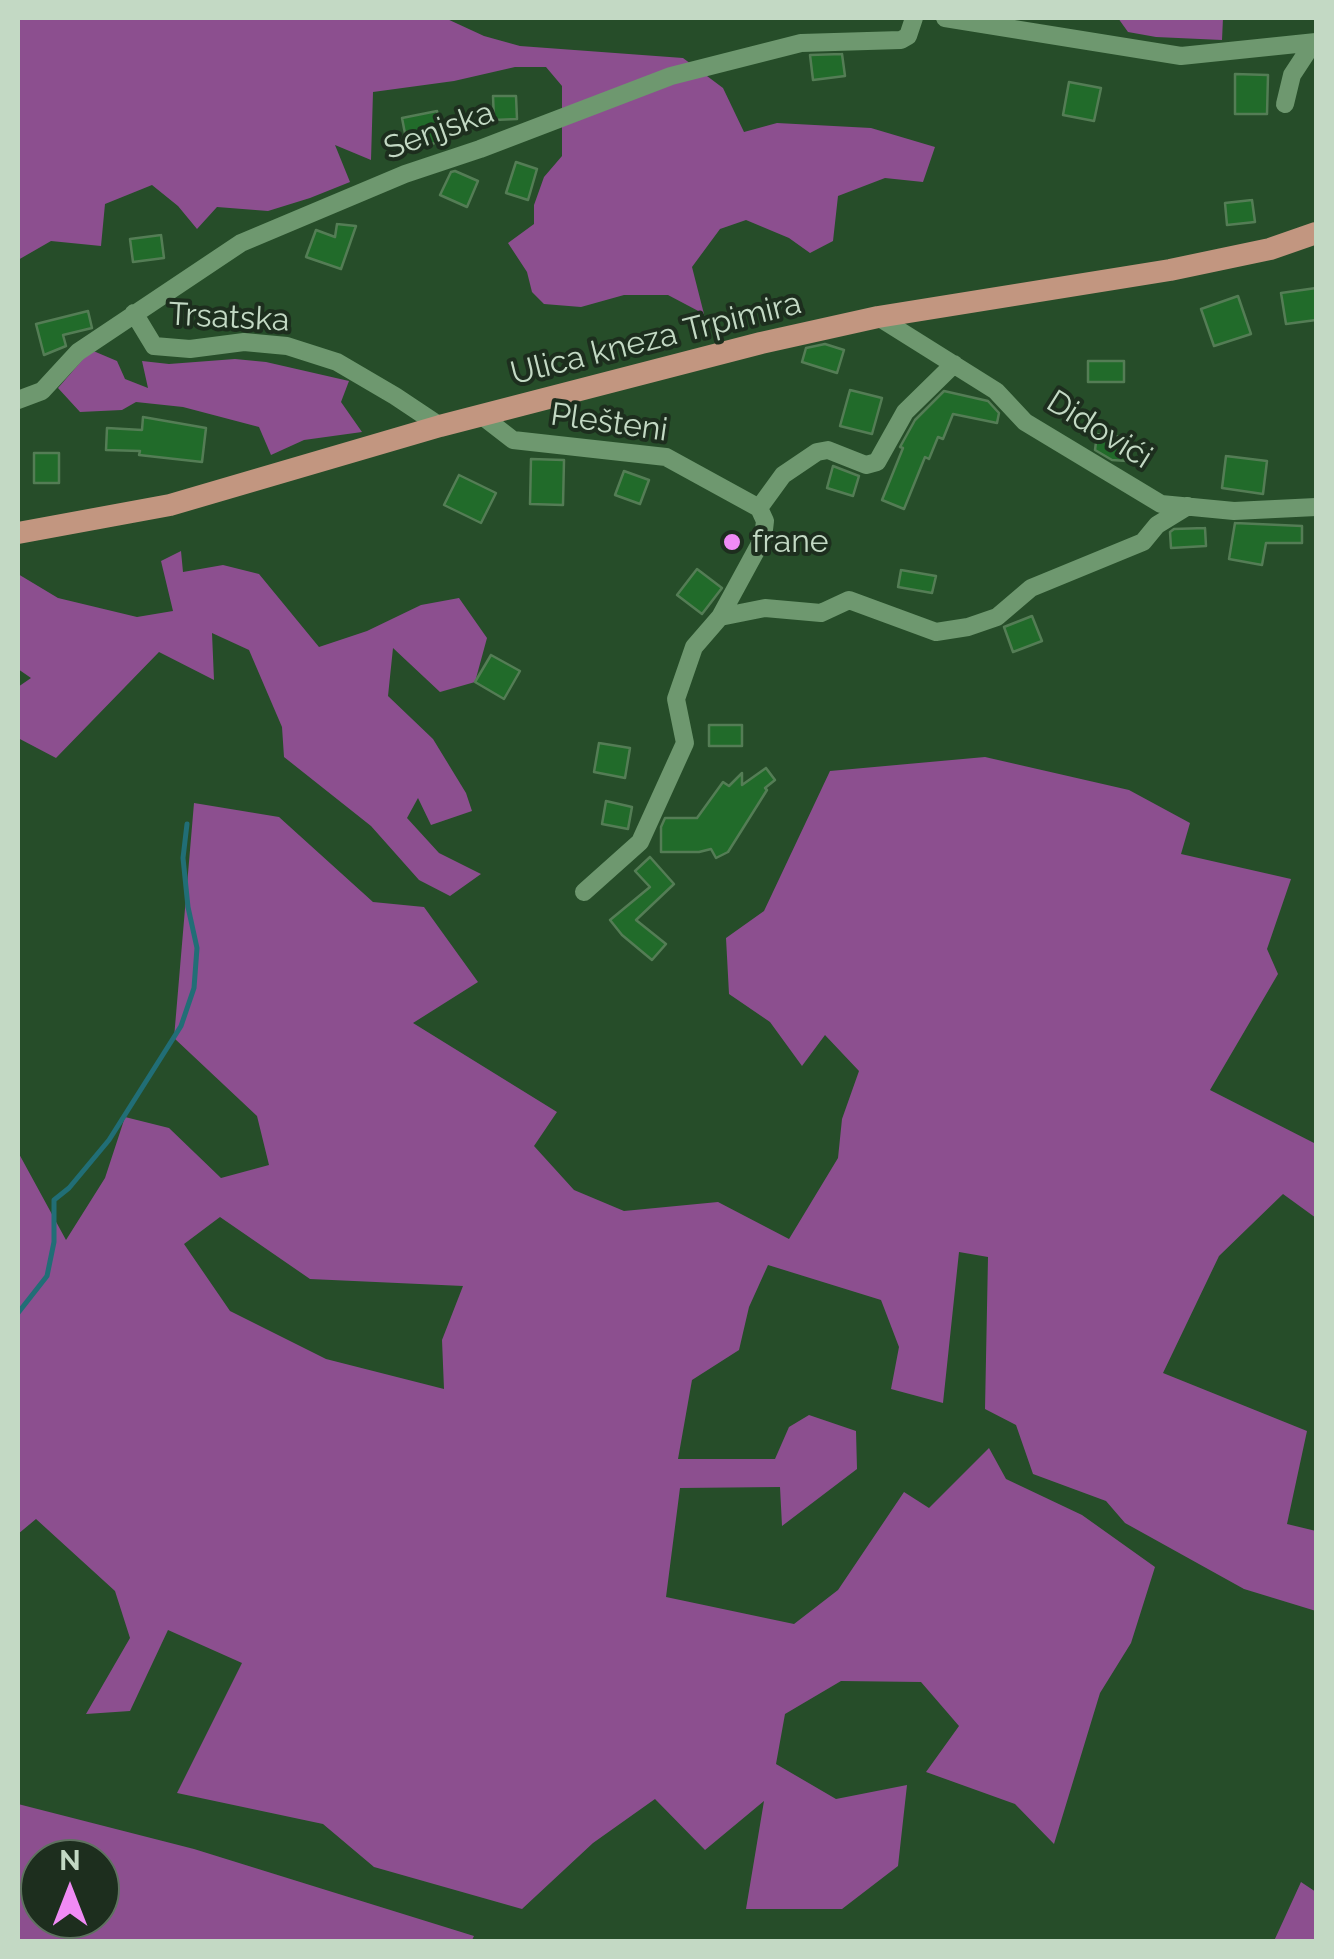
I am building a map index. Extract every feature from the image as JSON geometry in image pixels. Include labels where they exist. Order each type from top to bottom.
[{"type":"main road","name":"Ulica kneza Trpimira","points":[[18,534],[170,505],[440,426],[692,359],[878,318],[1170,270],[1270,249],[1316,232]]},
{"type":"street","name":"Senjska","points":[[18,400],[42,391],[78,352],[242,242],[405,174],[480,150],[671,76],[801,44],[900,40],[908,36],[914,18]]},
{"type":"street","points":[[944,18],[1181,56],[1315,42]]},
{"type":"street","points":[[1285,104],[1292,75],[1315,42]]},
{"type":"street","name":"Trsatska","points":[[134,313],[154,346],[190,349],[244,342],[287,346],[336,362],[440,426]]},
{"type":"street","name":"Didovići","points":[[878,318],[996,391],[1024,422],[1161,504],[1234,511],[1316,507]]},
{"type":"street","points":[[584,892],[640,842],[685,744],[676,699],[694,647],[720,616],[762,538],[765,521],[759,508],[782,475],[817,452],[828,450],[866,465],[877,462],[904,412],[954,364]]},
{"type":"street","name":"Plešteni","points":[[482,416],[513,440],[666,457],[759,508]]},
{"type":"street","points":[[720,616],[765,608],[821,613],[849,600],[936,632],[968,628],[997,617],[1031,588],[1143,542],[1157,525],[1188,506]]},
{"type":"shaded area","points":[[18,18],[445,18],[484,36],[520,46],[683,58],[723,88],[744,132],[777,123],[871,128],[935,147],[923,182],[885,178],[838,196],[833,241],[810,253],[789,238],[746,220],[720,229],[692,267],[704,314],[668,295],[624,295],[581,307],[544,304],[532,292],[527,272],[508,243],[534,224],[534,205],[544,177],[562,156],[562,86],[546,67],[515,67],[454,81],[373,92],[371,160],[335,145],[350,182],[310,198],[268,211],[217,207],[197,229],[178,206],[152,185],[105,204],[101,246],[51,241],[18,260]]},
{"type":"shaded area","points":[[1118,18],[1223,18],[1222,40],[1128,32]]},
{"type":"shaded area","points":[[91,350],[117,361],[125,379],[148,388],[142,361],[169,364],[235,359],[349,381],[341,402],[362,432],[304,440],[271,455],[259,427],[183,407],[136,402],[122,410],[80,412],[58,388]]},
{"type":"shaded area","points":[[181,551],[183,572],[223,565],[259,574],[319,647],[367,631],[421,605],[459,598],[487,638],[475,682],[440,692],[393,648],[388,696],[433,739],[466,793],[472,811],[431,825],[418,798],[407,818],[439,853],[481,874],[450,896],[419,880],[371,826],[284,757],[282,727],[249,650],[212,633],[214,680],[159,652],[56,758],[18,738],[18,687],[31,678],[18,669],[18,574],[58,598],[137,617],[173,611],[161,561]]},
{"type":"shaded area","points":[[985,757],[1129,790],[1190,823],[1181,854],[1291,879],[1267,949],[1278,974],[1210,1090],[1316,1144],[1316,1218],[1283,1194],[1219,1256],[1163,1373],[1307,1431],[1287,1524],[1316,1531],[1316,1611],[1244,1589],[1125,1523],[1106,1501],[1033,1474],[1016,1425],[985,1409],[988,1257],[959,1252],[943,1403],[891,1389],[899,1347],[881,1300],[768,1265],[749,1307],[739,1350],[692,1380],[678,1459],[775,1459],[789,1427],[809,1415],[856,1431],[857,1469],[782,1526],[780,1487],[680,1488],[666,1597],[794,1624],[838,1590],[904,1492],[929,1508],[989,1448],[1006,1479],[1082,1515],[1155,1567],[1131,1643],[1100,1693],[1054,1844],[1015,1804],[926,1772],[959,1726],[921,1682],[841,1681],[785,1714],[776,1764],[836,1799],[907,1785],[898,1866],[842,1909],[746,1909],[764,1801],[705,1850],[655,1799],[593,1843],[522,1909],[374,1867],[323,1824],[177,1793],[242,1663],[168,1630],[130,1711],[86,1714],[130,1638],[115,1591],[36,1519],[18,1534],[18,1152],[66,1240],[105,1178],[125,1117],[169,1128],[221,1178],[269,1165],[257,1116],[174,1038],[194,803],[279,817],[373,902],[424,907],[478,982],[413,1023],[557,1112],[534,1146],[574,1190],[624,1211],[718,1202],[789,1239],[838,1158],[842,1119],[859,1071],[825,1035],[802,1066],[770,1022],[729,994],[726,938],[764,911],[830,771]],"holes":[[[220,1217],[310,1279],[463,1286],[442,1340],[444,1389],[326,1359],[230,1311],[184,1244]]]},
{"type":"shaded area","points":[[18,1804],[194,1849],[474,1936],[471,1942],[18,1941]]},
{"type":"shaded area","points":[[1301,1882],[1316,1892],[1316,1941],[1274,1941]]},
{"type":"building","points":[[842,54],[845,76],[813,80],[810,55]]},
{"type":"building","points":[[1235,74],[1268,75],[1267,114],[1235,114]]},
{"type":"building","points":[[1069,82],[1101,88],[1094,121],[1063,115]]},
{"type":"building","points":[[493,96],[516,96],[517,119],[494,120]]},
{"type":"building","points":[[437,111],[444,141],[408,149],[402,118]]},
{"type":"building","points":[[516,162],[537,169],[528,200],[506,193]]},
{"type":"building","points":[[455,171],[478,181],[467,207],[440,195]]},
{"type":"building","points":[[1252,200],[1255,222],[1227,225],[1225,203]]},
{"type":"building","points":[[337,224],[356,226],[341,269],[306,257],[316,230],[335,237]]},
{"type":"building","points":[[161,235],[164,258],[133,262],[130,239]]},
{"type":"building","points":[[1316,288],[1316,320],[1286,324],[1281,293]]},
{"type":"building","points":[[1238,296],[1251,334],[1214,346],[1201,309]]},
{"type":"building","points":[[88,311],[92,328],[63,335],[66,346],[44,355],[36,324]]},
{"type":"building","points":[[825,344],[844,350],[837,373],[802,362],[806,348]]},
{"type":"building","points":[[1088,361],[1124,361],[1124,382],[1088,382]]},
{"type":"building","points":[[850,390],[882,398],[872,434],[840,426]]},
{"type":"building","points":[[944,391],[988,401],[999,413],[997,423],[953,414],[943,439],[938,437],[929,459],[925,457],[904,509],[882,500],[903,448],[900,447],[915,420]]},
{"type":"building","points":[[143,417],[206,428],[202,462],[139,455],[140,451],[106,450],[107,428],[142,430]]},
{"type":"building","points":[[1097,434],[1130,438],[1127,461],[1112,460],[1095,450]]},
{"type":"building","points":[[34,453],[59,453],[59,483],[34,483]]},
{"type":"building","points":[[1226,456],[1267,461],[1263,494],[1222,488]]},
{"type":"building","points":[[531,459],[564,460],[563,505],[530,504]]},
{"type":"building","points":[[833,466],[859,476],[853,496],[827,488]]},
{"type":"building","points":[[624,471],[649,480],[640,504],[615,495]]},
{"type":"building","points":[[459,475],[496,493],[481,523],[444,505]]},
{"type":"building","points":[[1235,523],[1302,526],[1302,543],[1266,543],[1262,565],[1229,559]]},
{"type":"building","points":[[1205,528],[1206,546],[1171,548],[1170,532],[1174,529]]},
{"type":"building","points":[[697,569],[722,588],[702,614],[677,595]]},
{"type":"building","points":[[901,570],[936,576],[932,593],[898,587]]},
{"type":"building","points":[[1032,616],[1042,641],[1013,652],[1004,627]]},
{"type":"building","points":[[491,655],[520,671],[504,699],[475,682]]},
{"type":"building","points":[[709,725],[742,725],[742,746],[709,746]]},
{"type":"building","points":[[599,743],[630,748],[625,778],[594,772]]},
{"type":"building","points":[[766,768],[775,780],[765,788],[728,852],[716,858],[711,849],[661,852],[665,818],[697,818],[723,782],[729,786],[742,773],[742,785]]},
{"type":"building","points":[[606,801],[632,807],[628,829],[602,824]]},
{"type":"building","points":[[650,857],[674,884],[636,920],[666,944],[652,960],[610,920],[650,887],[635,871]]},
{"type":"waterway","points":[[18,1313],[47,1276],[54,1242],[54,1200],[109,1140],[181,1026],[194,988],[197,948],[183,858],[187,824]]},
{"type":"place","name":"frane","points":[[732,542]]}]
